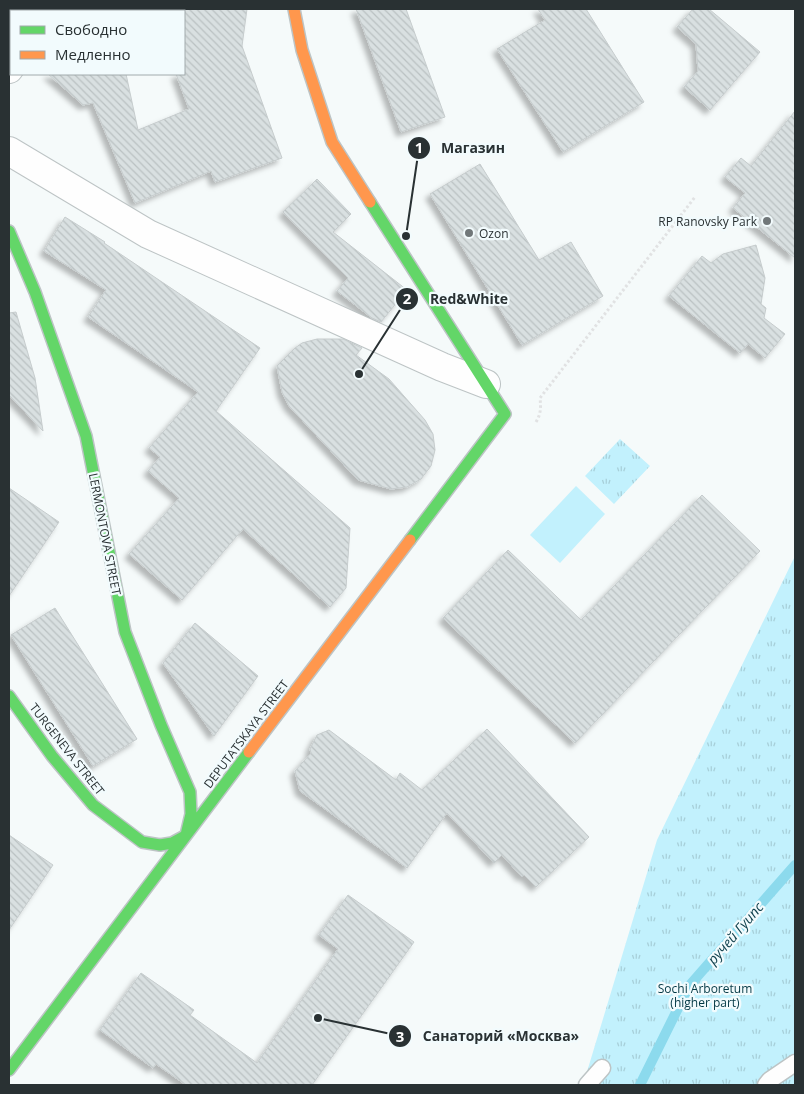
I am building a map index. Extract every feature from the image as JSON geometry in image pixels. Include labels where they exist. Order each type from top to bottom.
[{"type":"street","points":[[294,9],[302,50],[332,142],[486,384]]},
{"type":"street","points":[[9,151],[148,234],[442,367],[486,384]]},
{"type":"street","name":"LERMONTOVA STREET","points":[[9,231],[35,292],[86,436],[125,632],[161,725],[190,792],[191,814],[185,836]]},
{"type":"street","name":"DEPUTATSKAYA STREET","points":[[9,1070],[505,414],[486,384]]},
{"type":"street","name":"TURGENEVA STREET","points":[[9,696],[52,756],[99,811],[142,842],[160,845],[172,843],[185,836]]},
{"type":"lane","points":[[766,1085],[770,1080],[795,1063]]},
{"type":"lane","points":[[587,1085],[602,1068]]},
{"type":"path","points":[[540,398],[695,198]]},
{"type":"green space","points":[[620,439],[650,466],[614,504],[585,476]]},
{"type":"green space","points":[[576,486],[605,514],[560,563],[530,535]]},
{"type":"green space","name":"Sochi Arboretum (higher part)","points":[[795,556],[795,1085],[583,1085],[657,840]]},
{"type":"building","points":[[247,9],[242,46],[282,158],[215,182],[211,171],[135,203],[93,103],[83,105],[49,75],[126,75],[138,130],[189,109],[176,75],[185,75],[184,10]]},
{"type":"building","points":[[356,9],[406,9],[445,117],[401,132]]},
{"type":"building","points":[[538,9],[586,9],[644,102],[563,152],[497,49],[545,20]]},
{"type":"building","points":[[693,9],[709,9],[760,52],[710,110],[684,87],[698,71],[696,44],[677,27]]},
{"type":"building","points":[[795,111],[795,258],[733,208],[745,193],[725,177],[741,158],[751,166]]},
{"type":"building","points":[[480,164],[539,260],[571,242],[603,296],[522,345],[430,194]]},
{"type":"building","points":[[317,179],[351,214],[333,232],[407,290],[381,322],[372,318],[337,291],[348,278],[283,212]]},
{"type":"building","points":[[65,217],[105,242],[260,348],[216,411],[350,528],[346,588],[330,607],[243,529],[182,600],[129,554],[179,498],[148,471],[160,457],[149,448],[198,392],[88,317],[106,290],[44,251]]},
{"type":"building","points":[[756,245],[765,278],[761,304],[766,308],[764,318],[785,334],[765,358],[748,344],[740,353],[669,296],[702,256],[711,263],[723,254]]},
{"type":"building","points":[[16,312],[35,378],[43,431],[9,395],[9,313]]},
{"type":"building","points":[[317,339],[343,339],[362,348],[356,355],[389,379],[425,420],[433,434],[435,450],[431,466],[421,479],[407,487],[391,489],[358,480],[289,406],[282,392],[277,366],[302,343]]},
{"type":"building","points":[[9,488],[59,522],[9,596]]},
{"type":"building","points":[[702,495],[760,551],[575,743],[443,618],[508,550],[581,620]]},
{"type":"building","points":[[55,608],[137,739],[93,766],[11,635]]},
{"type":"building","points":[[195,623],[258,676],[214,736],[163,663]]},
{"type":"building","points":[[487,729],[589,837],[536,887],[524,875],[522,877],[502,855],[494,863],[447,813],[407,868],[300,791],[295,771],[311,753],[310,749],[317,735],[329,730],[396,780],[400,773],[422,790]]},
{"type":"building","points":[[9,835],[53,865],[9,930]]},
{"type":"building","points":[[348,895],[414,942],[312,1085],[186,1085],[156,1064],[153,1068],[100,1030],[141,973],[194,1010],[190,1015],[257,1063],[338,949],[319,935]]},
{"type":"waterway","name":"ручей Гуипс","points":[[640,1085],[689,986],[795,865]]},
{"type":"traffic: fast","points":[[370,202],[505,414],[410,540]]},
{"type":"traffic: fast","points":[[9,231],[35,292],[86,436],[125,632],[161,725],[190,792],[191,814],[186,835]]},
{"type":"traffic: fast","points":[[9,696],[52,756],[93,805],[142,842],[160,845],[172,843],[185,836]]},
{"type":"traffic: fast","points":[[9,1070],[249,752]]},
{"type":"traffic: slow","points":[[294,9],[302,50],[332,142],[370,202]]},
{"type":"traffic: slow","points":[[249,752],[410,540]]},
{"type":"place","name":"RP Ranovsky Park","points":[[767,221]]},
{"type":"place","name":"Ozon","points":[[469,233]]},
{"type":"place","name":"Магазин","points":[[406,236]]},
{"type":"place","name":"Red&White","points":[[359,374]]},
{"type":"place","name":"Санаторий «Москва»","points":[[318,1018]]}]
